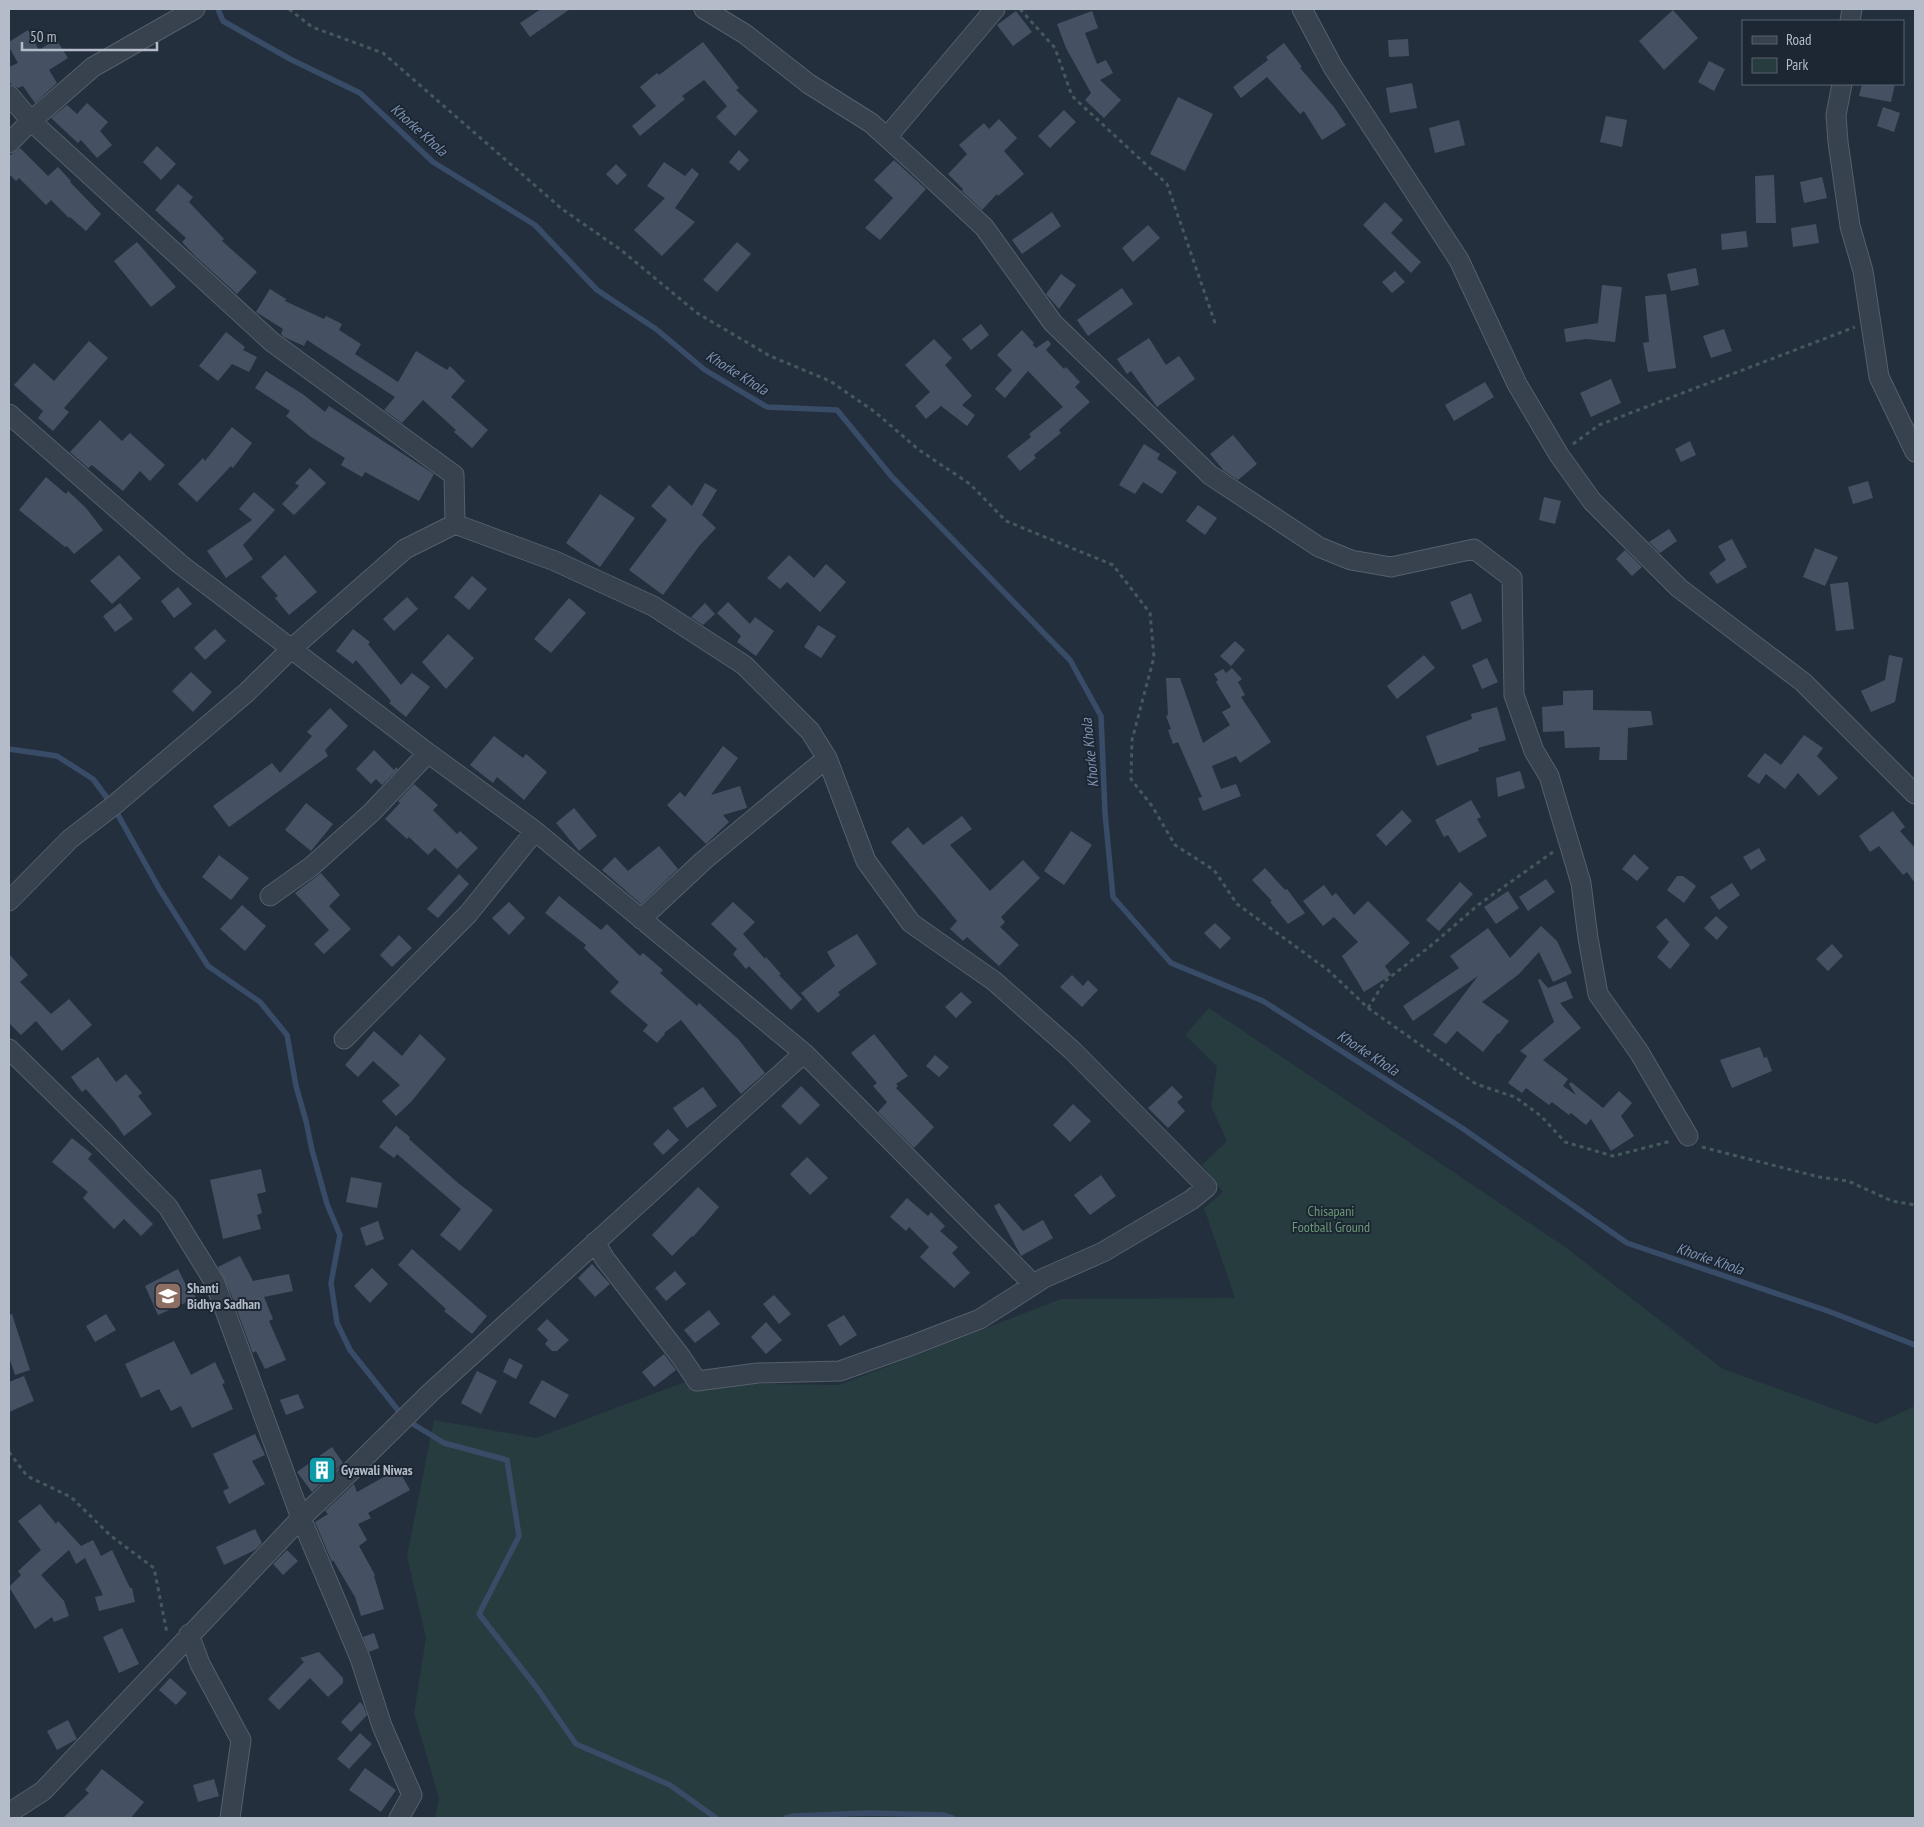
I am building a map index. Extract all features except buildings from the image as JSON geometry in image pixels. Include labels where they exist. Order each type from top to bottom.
[{"type":"street","points":[[9,143],[31,121],[93,67],[196,9]]},
{"type":"street","points":[[704,9],[746,34],[809,84],[871,123],[887,137],[984,227],[1053,323],[1210,475],[1319,547],[1351,560],[1391,566],[1474,549],[1512,578],[1514,695],[1534,751],[1549,776],[1581,882],[1598,994],[1639,1052],[1688,1136]]},
{"type":"street","points":[[887,137],[995,9]]},
{"type":"street","points":[[1302,9],[1333,67],[1459,260],[1517,384],[1559,455],[1592,501],[1679,588],[1803,682],[1915,794]]},
{"type":"street","points":[[1842,85],[1836,115],[1838,142],[1850,226],[1863,270],[1879,377],[1915,452]]},
{"type":"street","points":[[9,95],[31,121],[272,342],[454,475],[455,524]]},
{"type":"street","points":[[9,414],[180,564],[428,754],[535,831],[804,1052],[1033,1284]]},
{"type":"street","points":[[9,901],[70,839],[114,806],[246,693],[290,650],[405,549],[455,524],[555,561],[653,606],[744,665],[810,731],[827,758],[866,861],[911,923],[994,981],[1073,1051],[1207,1187],[1192,1200],[1103,1252],[1033,1284],[980,1319],[840,1371],[785,1374],[758,1373],[697,1381],[681,1357],[605,1259],[595,1242]]},
{"type":"street","points":[[270,896],[312,866],[372,812],[428,754]]},
{"type":"street","points":[[641,919],[703,861],[827,758]]},
{"type":"street","points":[[344,1039],[468,914],[535,831]]},
{"type":"street","points":[[9,1049],[113,1150],[168,1207],[215,1283],[301,1518],[360,1658],[382,1726],[412,1795],[399,1818]]},
{"type":"street","points":[[9,1813],[43,1791],[127,1703],[189,1634],[301,1518],[406,1419],[430,1393],[804,1052]]},
{"type":"street","points":[[189,1634],[200,1664],[241,1740],[230,1818]]},
{"type":"path","points":[[289,9],[312,27],[383,53],[562,209],[621,250],[697,313],[770,356],[830,381],[875,412],[918,450],[970,484],[1006,521],[1112,565],[1150,613],[1154,649],[1154,658],[1132,740],[1131,779],[1152,806],[1175,845],[1214,870],[1237,904],[1328,970],[1368,1008],[1476,1084],[1515,1097],[1541,1116],[1565,1142],[1613,1156],[1688,1136],[1696,1145],[1819,1177],[1848,1181],[1892,1201],[1915,1205]]},
{"type":"path","points":[[1020,9],[1055,48],[1072,96],[1167,184],[1216,326]]},
{"type":"path","points":[[1559,455],[1599,425],[1870,322]]},
{"type":"path","points":[[1368,1008],[1385,982],[1478,905],[1568,842]]},
{"type":"path","points":[[9,1452],[27,1476],[71,1497],[111,1536],[154,1568],[168,1634],[189,1634]]},
{"type":"green space","name":"Chisapani Football Ground","points":[[1209,1008],[1565,1247],[1723,1369],[1876,1424],[1915,1406],[1915,1818],[435,1818],[439,1798],[414,1713],[426,1638],[407,1556],[434,1420],[536,1438],[682,1383],[839,1385],[1061,1299],[1235,1298],[1204,1208],[1223,1192],[1202,1165],[1227,1141],[1211,1106],[1217,1067],[1185,1035]]},
{"type":"waterway","name":"Khorke Khola","points":[[218,9],[223,21],[290,59],[360,93],[433,162],[535,225],[597,290],[656,329],[705,370],[767,407],[837,410],[892,477],[1070,660],[1101,716],[1105,813],[1113,897],[1171,963],[1263,1001],[1462,1128],[1627,1243],[1828,1311],[1915,1345]]},
{"type":"waterway","points":[[9,749],[57,756],[93,779],[113,806],[160,890],[208,966],[260,1002],[287,1035],[296,1086],[312,1150],[327,1204],[340,1235],[331,1283],[337,1323],[350,1350],[405,1419],[444,1443],[507,1460],[519,1536],[479,1614],[537,1688],[576,1744],[670,1785],[716,1818]]},
{"type":"waterway","points":[[786,1818],[793,1816],[868,1813],[944,1815],[953,1818]]},
{"type":"place","name":"Shanti Bidhya Sadhan","points":[[168,1296]]},
{"type":"place","name":"Gyawali Niwas","points":[[322,1470]]}]
